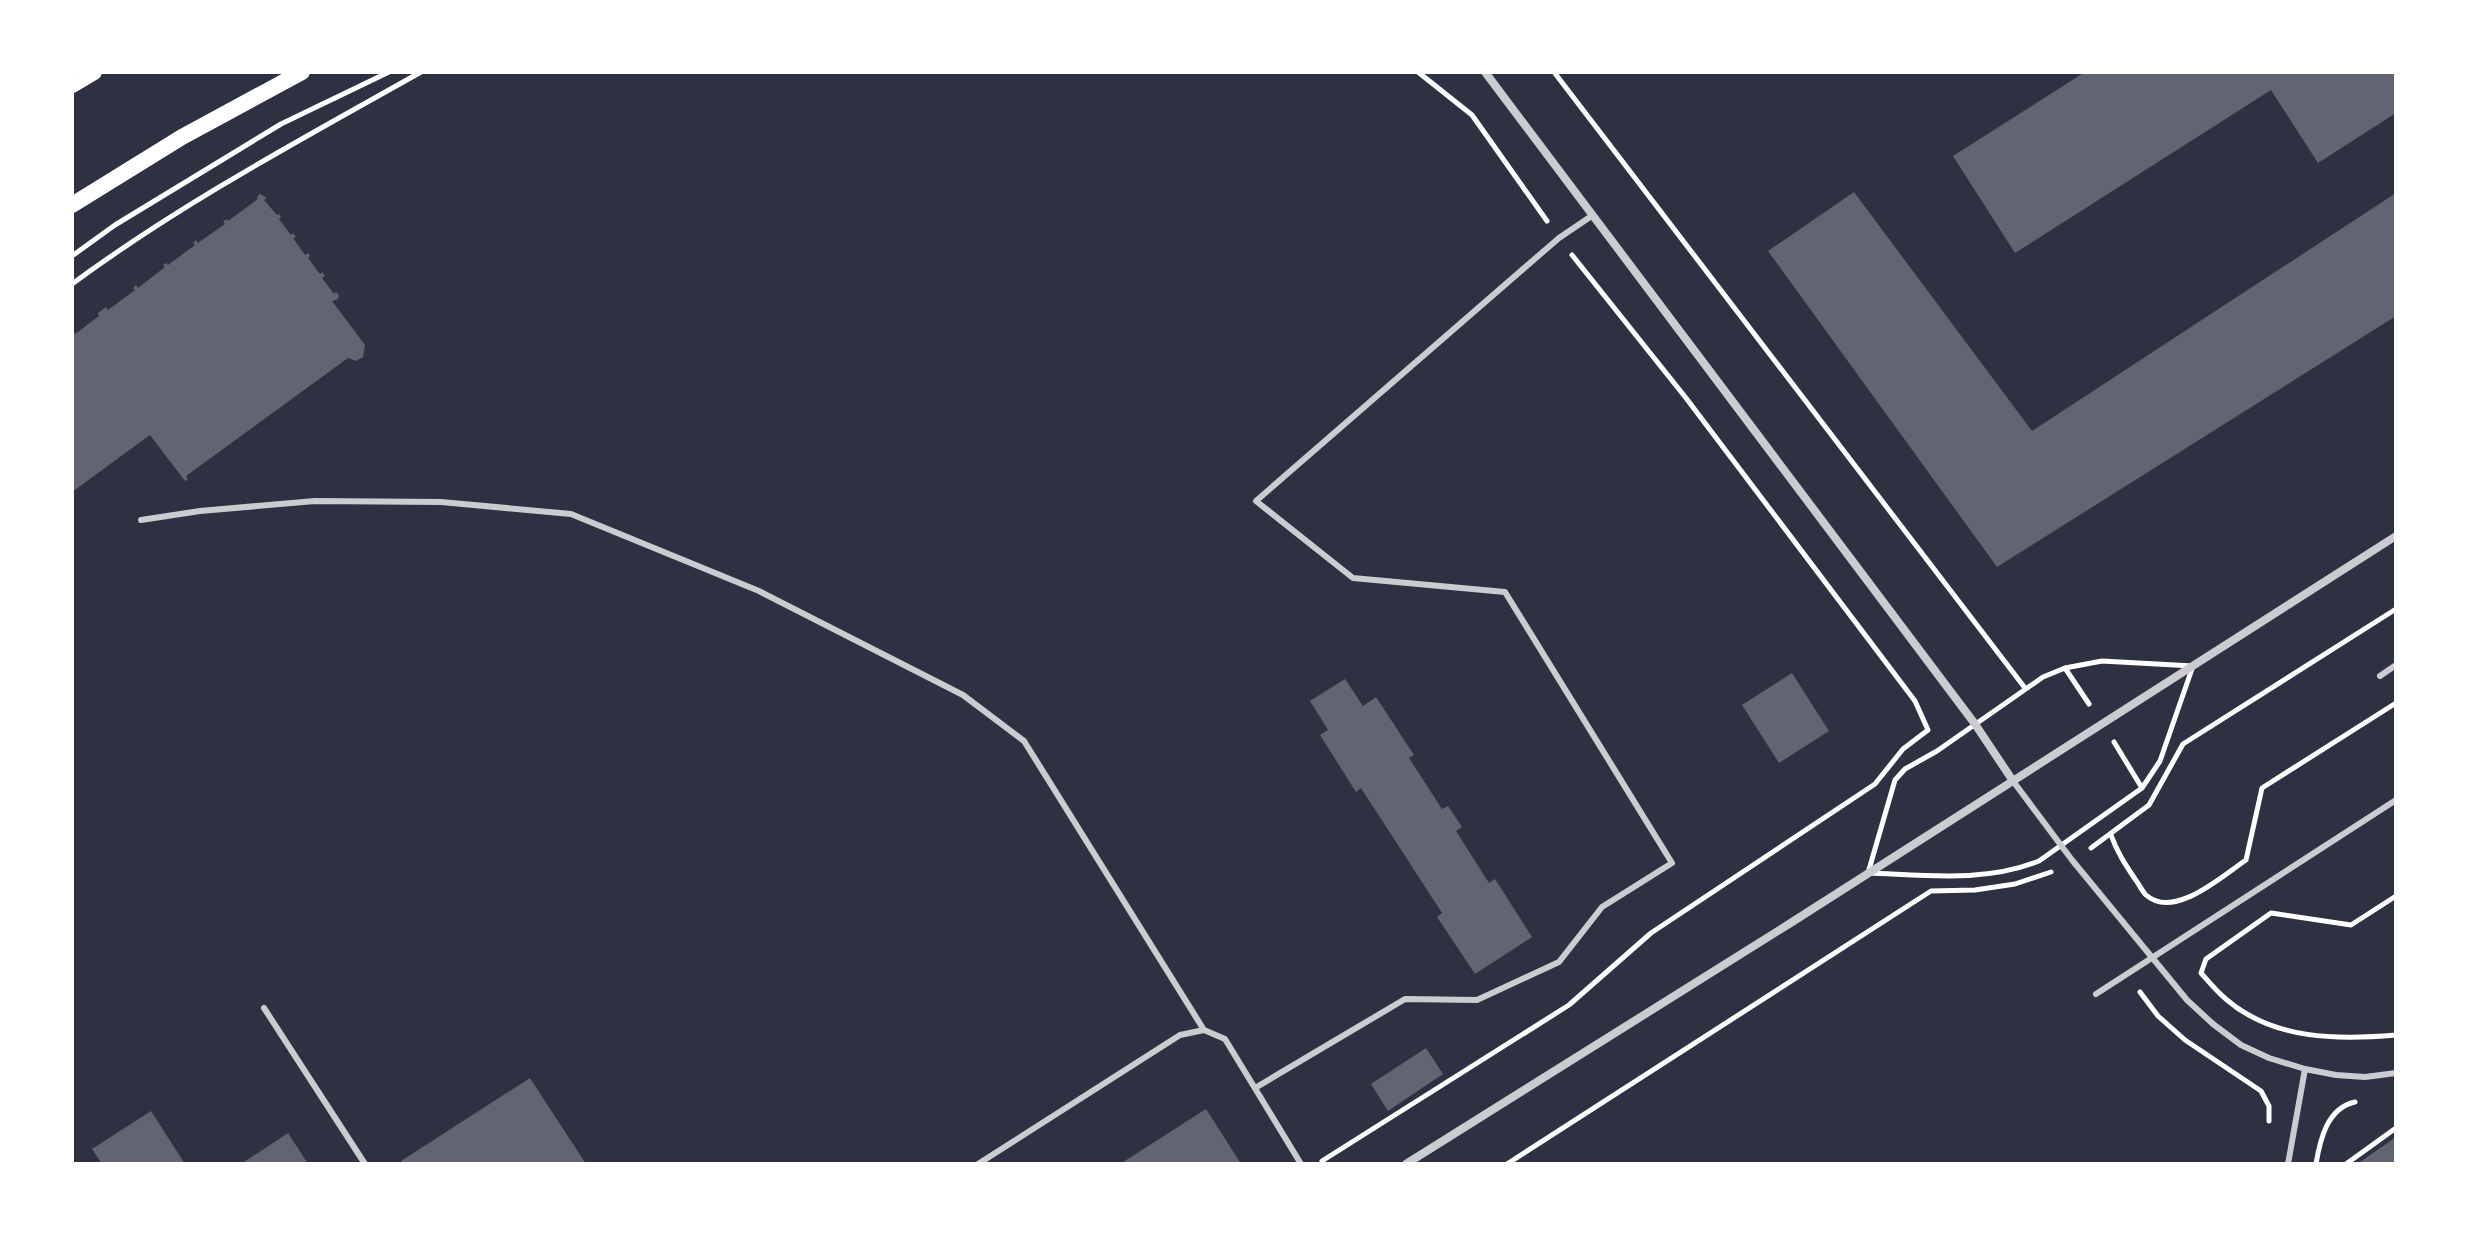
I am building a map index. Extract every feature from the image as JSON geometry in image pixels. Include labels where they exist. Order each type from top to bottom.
[{"type":"main road","points":[[72,85],[94,72]]},
{"type":"main road","points":[[72,205],[182,137],[302,72]]},
{"type":"street","points":[[1485,72],[1975,724],[2013,781]]},
{"type":"street","points":[[1406,1164],[2396,536]]},
{"type":"lane","points":[[1255,1088],[1405,999],[1477,1000],[1559,962],[1602,907],[1672,863],[1505,592],[1353,578],[1256,501],[1559,238],[1593,215]]},
{"type":"lane","points":[[141,520],[200,511],[315,501],[441,502],[571,514],[759,591],[963,695],[1024,741],[1204,1030],[1225,1039],[1301,1164]]},
{"type":"lane","points":[[2380,676],[2396,665]]},
{"type":"lane","points":[[2013,781],[2072,860],[2187,1000],[2241,1045],[2305,1069],[2365,1077],[2396,1073]]},
{"type":"lane","points":[[2096,994],[2396,800]]},
{"type":"lane","points":[[264,1008],[365,1164]]},
{"type":"lane","points":[[978,1164],[1180,1035],[1204,1030]]},
{"type":"lane","points":[[2288,1164],[2305,1069]]},
{"type":"path","points":[[72,256],[115,225],[281,124],[389,72]]},
{"type":"path","points":[[72,284],[216,186],[421,72]]},
{"type":"path","points":[[1318,1164],[1569,1005],[1651,933],[1875,784],[1903,749],[1928,730],[1915,701],[1686,398],[1559,238],[1472,115],[1418,72]]},
{"type":"path","points":[[1554,72],[2025,688]]},
{"type":"path","points":[[1507,1164],[1931,891],[1975,890],[2015,884],[2055,871],[2111,835],[2149,805],[2183,744],[2396,609]]},
{"type":"path","points":[[2111,835],[2119,856],[2147,896],[2163,903],[2180,902],[2246,860],[2262,788],[2396,703]]},
{"type":"path","points":[[2396,896],[2351,925],[2271,913],[2206,959],[2201,973],[2227,1001],[2258,1020],[2299,1035],[2348,1038],[2396,1035]]},
{"type":"path","points":[[2316,1164],[2325,1127],[2349,1103],[2366,1101]]},
{"type":"path","points":[[2346,1164],[2396,1128]]},
{"type":"building","points":[[2085,72],[2396,72],[2396,113],[2318,163],[2271,90],[2015,253],[1953,156]]},
{"type":"building","points":[[1854,192],[2032,431],[2396,193],[2396,316],[1997,567],[1768,251]]},
{"type":"building","points":[[260,194],[267,198],[264,200],[279,214],[279,219],[291,235],[293,233],[296,237],[293,238],[305,255],[308,253],[308,258],[325,276],[322,278],[334,294],[339,295],[332,301],[365,345],[363,357],[356,361],[348,358],[186,476],[188,479],[185,481],[150,435],[72,492],[72,328],[75,334],[99,316],[98,313],[106,307],[108,310],[135,290],[136,285],[138,288],[165,267],[163,265],[168,265],[195,245],[196,240],[198,243],[225,224],[223,221],[228,221],[258,199]]},
{"type":"building","points":[[1792,673],[1829,731],[1779,763],[1742,705]]},
{"type":"building","points":[[1345,679],[1363,706],[1376,697],[1414,755],[1409,758],[1442,809],[1448,806],[1462,827],[1456,831],[1489,883],[1495,879],[1532,937],[1475,974],[1437,917],[1442,913],[1361,788],[1356,792],[1320,735],[1328,730],[1310,701]]},
{"type":"building","points":[[1426,1048],[1443,1074],[1388,1111],[1371,1084]]},
{"type":"building","points":[[530,1078],[586,1164],[404,1164],[401,1161]]},
{"type":"building","points":[[1206,1109],[1241,1164],[1120,1164]]},
{"type":"building","points":[[151,1111],[185,1164],[102,1164],[92,1149]]},
{"type":"building","points":[[288,1133],[308,1164],[241,1164]]},
{"type":"building","points":[[2396,1137],[2396,1164],[2357,1164]]}]
